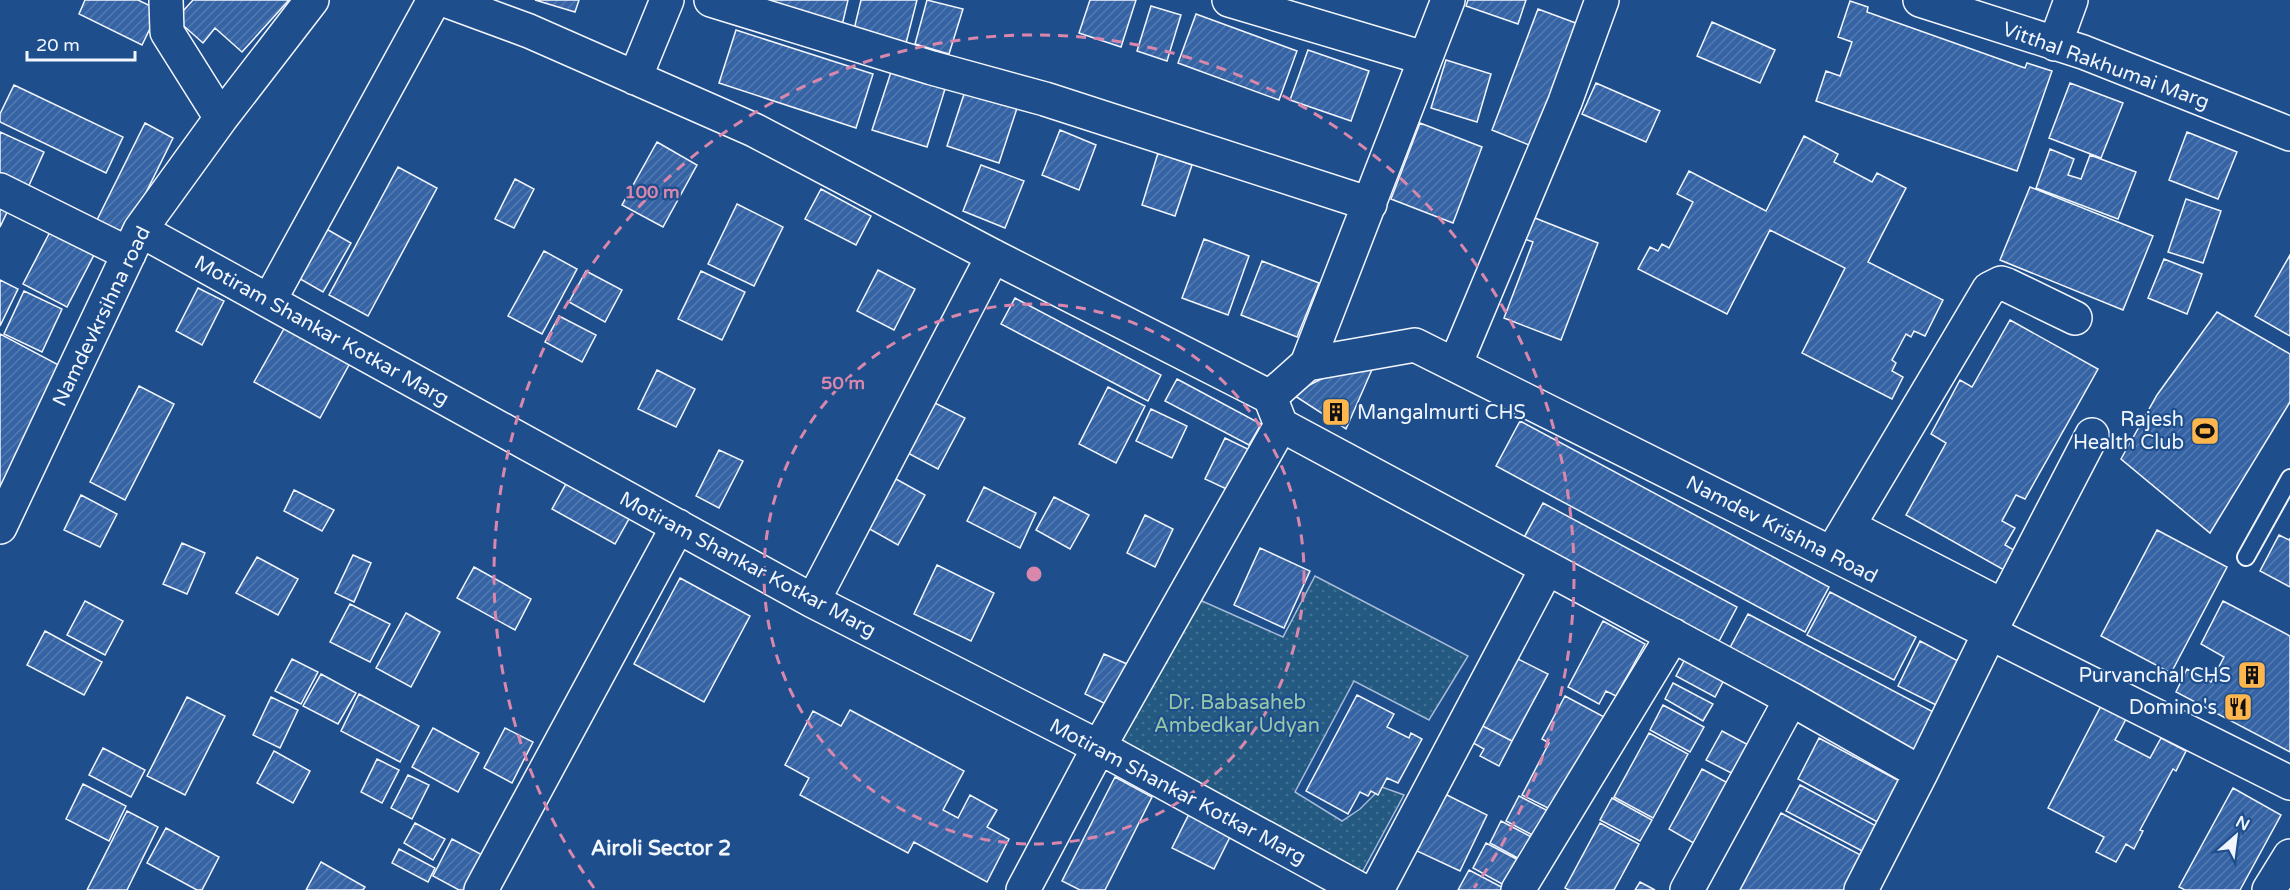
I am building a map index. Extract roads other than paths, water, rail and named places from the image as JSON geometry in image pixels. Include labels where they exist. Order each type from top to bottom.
[{"type":"street","points":[[166,0],[167,32],[221,118]]},
{"type":"street","name":"Namdevkrsihna road","points":[[0,527],[134,242],[221,118],[312,0]]},
{"type":"street","points":[[269,301],[434,0]]},
{"type":"street","points":[[445,0],[529,31],[754,130],[993,256],[1275,411],[1547,568],[1791,699],[1921,773]]},
{"type":"street","points":[[635,78],[667,0]]},
{"type":"street","points":[[711,0],[932,68],[1045,99],[1370,204]]},
{"type":"street","points":[[1229,0],[1424,58]]},
{"type":"street","points":[[1023,890],[1275,411],[1307,364],[1448,0]]},
{"type":"street","points":[[1455,365],[1565,102],[1602,0]]},
{"type":"street","name":"Vitthal Rakhumai Marg","points":[[1920,0],[2083,52],[2290,134]]},
{"type":"street","points":[[2055,44],[2071,0]]},
{"type":"street","name":"Motiram Shankar Kotkar Marg","points":[[0,190],[134,242],[269,301],[813,601],[1099,747],[1361,890]]},
{"type":"street","points":[[813,601],[993,256]]},
{"type":"street","points":[[1832,553],[1994,285],[2001,283],[2007,285],[2076,318]]},
{"type":"street","name":"Namdev Krishna Road","points":[[1307,364],[1415,345],[1832,553],[1996,620],[2290,783]]},
{"type":"street","points":[[1861,890],[1996,620],[2092,435]]},
{"type":"street","points":[[482,890],[678,526]]},
{"type":"street","points":[[1848,526],[1996,620]]},
{"type":"street","points":[[1377,890],[1547,568]]},
{"type":"street","points":[[1518,890],[1673,635]]},
{"type":"street","points":[[1687,890],[1791,699]]},
{"type":"street","points":[[2269,890],[2290,856]]},
{"type":"lane","points":[[2246,557],[2290,478]]},
{"type":"place","name":"Mangalmurti CHS","points":[[1336,412]]},
{"type":"place","name":"Rajesh Health Club","points":[[2205,431]]},
{"type":"place","name":"Purvanchal CHS","points":[[2252,675]]},
{"type":"place","name":"Domino's","points":[[2238,707]]},
{"type":"district","name":"Airoli Sector 2","points":[[661,848]]},
{"type":"park label","name":"Dr. Babasaheb Ambedkar Udyan","points":[[1237,714]]}]
